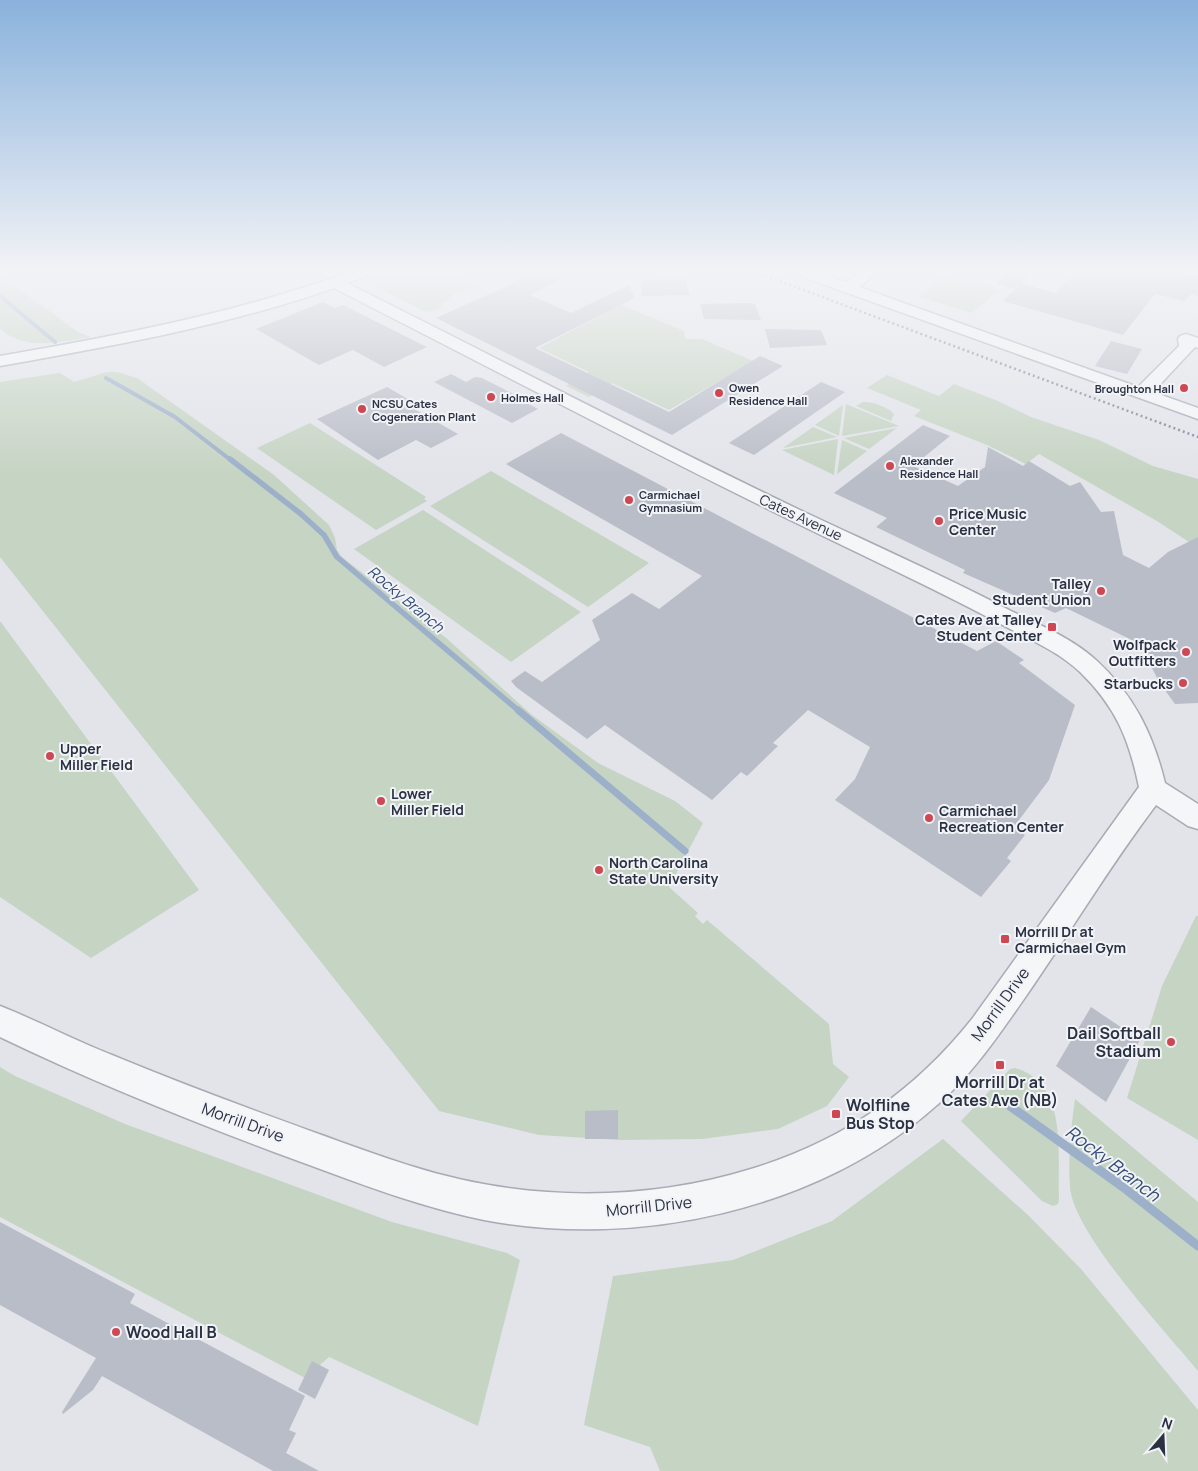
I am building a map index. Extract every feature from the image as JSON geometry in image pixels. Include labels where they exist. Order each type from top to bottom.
[{"type":"street","points":[[0,361],[129,338]]},
{"type":"street","name":"Cates Avenue","points":[[444,338],[792,514],[934,580],[1057,644],[1087,665],[1111,691],[1133,723],[1146,759],[1153,789]]},
{"type":"street","points":[[985,338],[1198,414]]},
{"type":"street","points":[[1141,394],[1187,347],[1186,339],[1198,343]]},
{"type":"street","points":[[1153,789],[1198,818]]},
{"type":"street","name":"Morrill Drive","points":[[0,1021],[49,1045],[142,1085],[392,1178],[442,1193],[504,1206],[564,1212],[637,1210],[705,1200],[764,1184],[845,1148],[875,1130],[921,1096],[963,1055],[1133,814],[1153,789]]},
{"type":"green space","points":[[15,338],[86,338],[44,343],[32,343]]},
{"type":"green space","points":[[559,338],[685,338],[702,339],[753,361],[669,410],[612,383],[589,397],[566,386],[589,372],[539,348]]},
{"type":"green space","name":"Lower Miller Field","points":[[107,372],[117,372],[137,378],[274,475],[329,525],[335,538],[337,550],[342,557],[446,638],[532,715],[598,763],[675,801],[703,823],[669,887],[698,913],[695,916],[703,924],[707,920],[829,1024],[833,1064],[849,1077],[827,1106],[778,1129],[702,1139],[620,1140],[539,1135],[439,1111],[0,557],[0,382],[60,373],[74,382]]},
{"type":"green space","points":[[887,375],[939,396],[954,384],[998,401],[1031,417],[1099,440],[1153,466],[1198,479],[1198,539],[1189,542],[1157,521],[1039,454],[1026,464],[987,445],[914,416],[921,410],[867,388]]},
{"type":"green space","points":[[863,402],[888,409],[894,414],[891,421],[856,406]]},
{"type":"green space","points":[[846,404],[899,426],[842,436]]},
{"type":"green space","points":[[843,405],[839,436],[815,425]]},
{"type":"green space","points":[[310,423],[426,497],[424,499],[427,501],[376,530],[257,448]]},
{"type":"green space","points":[[813,427],[837,437],[783,448]]},
{"type":"green space","points":[[897,428],[869,449],[844,438]]},
{"type":"green space","points":[[838,439],[834,475],[782,450]]},
{"type":"green space","points":[[842,440],[867,451],[837,474]]},
{"type":"green space","points":[[491,471],[649,563],[588,607],[430,506]]},
{"type":"green space","points":[[423,510],[581,612],[511,662],[354,549]]},
{"type":"green space","name":"Upper Miller Field","points":[[0,621],[199,890],[91,958],[0,897]]},
{"type":"green space","name":"Dail Softball Stadium","points":[[1196,916],[1198,916],[1198,1140],[1127,1098],[1162,986]]},
{"type":"green space","points":[[0,1067],[15,1076],[125,1124],[392,1222],[507,1253],[520,1260],[478,1426],[329,1357],[305,1378],[0,1217]]},
{"type":"green space","points":[[1015,1068],[1032,1076],[1044,1089],[1052,1104],[1056,1122],[1059,1162],[1059,1198],[1058,1204],[1053,1206],[1042,1201],[961,1121],[1010,1069]]},
{"type":"green space","points":[[1075,1099],[1198,1202],[1198,1371],[1123,1282],[1087,1230],[1075,1207],[1070,1187],[1069,1165]]},
{"type":"green space","points":[[943,1139],[1029,1216],[1081,1269],[1198,1410],[1198,1471],[660,1471],[650,1447],[584,1425],[613,1276],[733,1260],[832,1221]]},
{"type":"building","points":[[271,338],[408,338],[427,347],[384,367],[353,350],[319,365]]},
{"type":"building","name":"Owen Residence Hall","points":[[476,338],[556,338],[535,348],[669,412],[760,356],[783,366],[672,435]]},
{"type":"building","points":[[767,338],[824,338],[827,345],[770,348]]},
{"type":"building","points":[[1111,341],[1142,349],[1127,374],[1095,366]]},
{"type":"building","name":"Holmes Hall","points":[[451,374],[466,382],[475,377],[482,378],[527,401],[525,402],[538,409],[512,423],[434,382]]},
{"type":"building","points":[[821,382],[845,392],[754,455],[729,443]]},
{"type":"building","points":[[387,387],[413,402],[407,405],[458,434],[431,448],[416,440],[378,460],[317,419]]},
{"type":"building","name":"Talley Student Union","points":[[923,425],[950,436],[913,466],[958,486],[985,467],[988,447],[1023,466],[1029,461],[1070,486],[1080,482],[1101,512],[1114,511],[1123,555],[1149,568],[1168,552],[1198,537],[1198,703],[1175,704],[1159,682],[1140,644],[1066,608],[1055,613],[963,573],[965,570],[876,527],[887,518],[834,493]]},
{"type":"building","points":[[561,433],[977,651],[996,641],[1024,660],[1019,663],[1075,705],[1049,780],[1013,828],[1025,835],[1007,858],[1011,861],[981,897],[835,800],[855,779],[870,747],[808,710],[773,743],[778,746],[747,776],[741,772],[712,800],[605,725],[587,739],[516,687],[511,681],[525,671],[542,682],[600,640],[592,620],[632,593],[659,609],[702,576],[506,464]]},
{"type":"building","points":[[1091,1007],[1140,1040],[1106,1102],[1056,1066]]},
{"type":"building","points":[[618,1110],[618,1139],[585,1139],[585,1111]]},
{"type":"building","name":"Wood Hall B","points":[[0,1222],[135,1294],[130,1303],[305,1396],[289,1430],[296,1433],[286,1453],[319,1471],[273,1471],[102,1376],[93,1390],[63,1414],[62,1412],[96,1358],[0,1305]]},
{"type":"building","points":[[312,1361],[329,1370],[315,1399],[298,1390]]},
{"type":"waterway","name":"Rocky Branch","points":[[50,338],[55,342]]},
{"type":"waterway","name":"Rocky Branch","points":[[106,378],[175,417],[232,461]]},
{"type":"waterway","name":"Rocky Branch","points":[[230,459],[301,514],[324,535],[337,557],[519,711]]},
{"type":"waterway","name":"Rocky Branch","points":[[518,710],[685,851]]},
{"type":"waterway","name":"Rocky Branch","points":[[1010,1106],[1123,1187],[1198,1246]]},
{"type":"railway","points":[[931,338],[1198,437]]},
{"type":"place","name":"Broughton Hall","points":[[1184,388]]},
{"type":"place","name":"Owen Residence Hall","points":[[719,393]]},
{"type":"place","name":"Holmes Hall","points":[[491,397]]},
{"type":"place","name":"NCSU Cates Cogeneration Plant","points":[[362,409]]},
{"type":"place","name":"Alexander Residence Hall","points":[[890,466]]},
{"type":"place","name":"Carmichael Gymnasium","points":[[629,500]]},
{"type":"place","name":"Price Music Center","points":[[939,521]]},
{"type":"place","name":"Talley Student Union","points":[[1101,591]]},
{"type":"place","name":"Cates Ave at Talley Student Center","points":[[1052,627]]},
{"type":"place","name":"Wolfpack Outfitters","points":[[1186,652]]},
{"type":"place","name":"Starbucks","points":[[1183,683]]},
{"type":"place","name":"Upper Miller Field","points":[[50,756]]},
{"type":"place","name":"Lower Miller Field","points":[[381,801]]},
{"type":"place","name":"Carmichael Recreation Center","points":[[929,818]]},
{"type":"place","name":"North Carolina State University","points":[[599,870]]},
{"type":"place","name":"Morrill Dr at Carmichael Gym","points":[[1005,939]]},
{"type":"place","name":"Dail Softball Stadium","points":[[1171,1042]]},
{"type":"place","name":"Morrill Dr at Cates Ave (NB)","points":[[1000,1065]]},
{"type":"place","name":"Wolfline Bus Stop","points":[[836,1114]]},
{"type":"place","name":"Wood Hall B","points":[[116,1332]]}]
